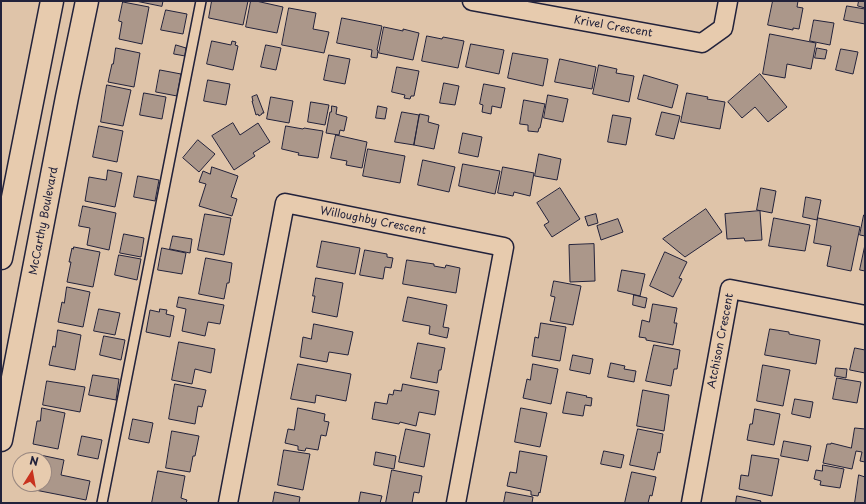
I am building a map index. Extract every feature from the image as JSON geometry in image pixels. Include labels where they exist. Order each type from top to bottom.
[{"type":"main road","points":[[1,258],[52,1]]},
{"type":"main road","name":"McCarthy Boulevard","points":[[1,440],[87,1]]},
{"type":"street","name":"Krivel Crescent","points":[[472,1],[702,43],[723,28],[728,1]]},
{"type":"street","name":"Willoughby Crescent","points":[[228,503],[285,203],[504,247],[456,503]]},
{"type":"street","name":"Atchison Crescent","points":[[691,503],[730,289],[865,315]]},
{"type":"lane","points":[[102,503],[201,1]]},
{"type":"building","points":[[136,1],[163,1],[162,6]]},
{"type":"building","points":[[212,1],[248,1],[243,25],[209,18]]},
{"type":"building","points":[[251,1],[283,7],[277,33],[246,27]]},
{"type":"building","points":[[773,1],[798,1],[797,7],[803,8],[799,29],[793,28],[793,30],[768,25]]},
{"type":"building","points":[[859,1],[865,1],[865,8],[858,6]]},
{"type":"building","points":[[123,2],[149,7],[142,44],[119,39],[122,22],[119,21]]},
{"type":"building","points":[[847,6],[865,9],[865,24],[844,20]]},
{"type":"building","points":[[289,8],[316,13],[313,29],[329,32],[324,53],[282,45]]},
{"type":"building","points":[[166,10],[187,14],[183,34],[161,30]]},
{"type":"building","points":[[342,18],[382,26],[377,50],[377,58],[371,57],[372,50],[337,43]]},
{"type":"building","points":[[814,20],[834,23],[830,45],[810,41]]},
{"type":"building","points":[[384,27],[403,31],[403,29],[419,33],[413,60],[379,53]]},
{"type":"building","points":[[770,34],[816,43],[811,69],[787,64],[785,78],[763,74]]},
{"type":"building","points":[[427,36],[464,41],[458,68],[422,61]]},
{"type":"building","points":[[212,41],[231,45],[232,41],[236,42],[235,45],[238,46],[233,70],[207,64]]},
{"type":"building","points":[[471,44],[504,50],[499,74],[466,67]]},
{"type":"building","points":[[176,45],[186,48],[185,56],[174,54]]},
{"type":"building","points":[[266,45],[281,48],[276,70],[261,67]]},
{"type":"building","points":[[116,48],[140,53],[134,87],[108,82]]},
{"type":"building","points":[[817,48],[827,50],[825,59],[815,58]]},
{"type":"building","points":[[841,49],[858,52],[853,74],[836,70]]},
{"type":"building","points":[[513,53],[548,59],[543,86],[508,78]]},
{"type":"building","points":[[329,55],[350,59],[345,84],[324,80]]},
{"type":"building","points":[[560,59],[596,67],[592,89],[555,82]]},
{"type":"building","points":[[599,65],[617,69],[616,73],[634,76],[629,102],[593,94]]},
{"type":"building","points":[[397,67],[419,71],[414,96],[411,96],[410,99],[404,98],[405,95],[392,92]]},
{"type":"building","points":[[160,70],[181,74],[177,96],[156,92]]},
{"type":"building","points":[[760,74],[787,107],[768,122],[755,107],[742,118],[728,102]]},
{"type":"building","points":[[644,75],[678,85],[672,108],[638,99]]},
{"type":"building","points":[[208,80],[230,84],[226,105],[204,101]]},
{"type":"building","points":[[444,83],[459,86],[455,105],[440,103]]},
{"type":"building","points":[[484,84],[505,88],[501,108],[492,106],[491,114],[482,112],[483,105],[480,104]]},
{"type":"building","points":[[107,85],[131,90],[123,126],[101,122]]},
{"type":"building","points":[[144,93],[166,97],[162,119],[140,115]]},
{"type":"building","points":[[687,93],[708,97],[707,99],[725,102],[720,129],[681,122]]},
{"type":"building","points":[[257,95],[264,113],[259,116],[258,114],[256,115],[252,101],[252,97]]},
{"type":"building","points":[[548,95],[568,99],[563,122],[544,118]]},
{"type":"building","points":[[271,97],[293,101],[289,123],[267,119]]},
{"type":"building","points":[[524,100],[545,104],[538,132],[528,131],[528,125],[520,124]]},
{"type":"building","points":[[311,102],[329,105],[325,125],[308,122]]},
{"type":"building","points":[[332,106],[337,107],[336,114],[347,117],[344,131],[340,130],[339,135],[326,133]]},
{"type":"building","points":[[378,106],[387,108],[385,119],[376,118]]},
{"type":"building","points":[[402,112],[419,115],[414,145],[395,142]]},
{"type":"building","points":[[662,112],[680,116],[674,139],[656,135]]},
{"type":"building","points":[[420,114],[429,116],[428,122],[439,125],[434,149],[414,145]]},
{"type":"building","points":[[613,115],[631,118],[626,145],[608,142]]},
{"type":"building","points":[[233,123],[240,135],[258,123],[270,142],[253,153],[255,156],[234,170],[212,136]]},
{"type":"building","points":[[99,126],[123,131],[117,162],[93,157]]},
{"type":"building","points":[[286,126],[323,131],[318,158],[298,155],[299,153],[282,149]]},
{"type":"building","points":[[463,133],[482,137],[478,157],[459,153]]},
{"type":"building","points":[[336,135],[367,142],[362,168],[346,165],[347,161],[331,158]]},
{"type":"building","points":[[198,140],[215,154],[199,172],[183,158]]},
{"type":"building","points":[[368,149],[405,156],[400,183],[363,176]]},
{"type":"building","points":[[539,154],[561,159],[557,180],[535,176]]},
{"type":"building","points":[[423,160],[455,167],[449,192],[418,185]]},
{"type":"building","points":[[463,164],[500,171],[495,194],[459,186]]},
{"type":"building","points":[[212,167],[238,176],[231,197],[237,199],[232,216],[199,206],[206,184],[199,182],[203,171],[210,174]]},
{"type":"building","points":[[503,167],[534,173],[530,196],[514,192],[513,196],[498,193]]},
{"type":"building","points":[[108,170],[122,173],[115,207],[85,201],[89,177],[106,180]]},
{"type":"building","points":[[138,176],[159,180],[155,201],[134,197]]},
{"type":"building","points":[[560,188],[580,219],[552,237],[544,225],[549,222],[537,203]]},
{"type":"building","points":[[761,188],[776,191],[772,213],[757,210]]},
{"type":"building","points":[[806,197],[821,200],[817,220],[803,217]]},
{"type":"building","points":[[83,206],[116,213],[109,250],[87,245],[90,228],[79,226]]},
{"type":"building","points":[[706,209],[722,232],[685,257],[663,239]]},
{"type":"building","points":[[760,211],[762,240],[745,241],[744,238],[727,239],[725,214]]},
{"type":"building","points":[[205,214],[231,218],[224,255],[198,250]]},
{"type":"building","points":[[596,214],[598,223],[588,226],[585,217]]},
{"type":"building","points":[[865,215],[865,236],[860,235]]},
{"type":"building","points":[[774,218],[810,225],[805,251],[769,246]]},
{"type":"building","points":[[818,218],[860,227],[851,271],[827,266],[831,246],[814,243]]},
{"type":"building","points":[[618,219],[623,232],[601,240],[597,226]]},
{"type":"building","points":[[124,234],[144,238],[141,257],[120,253]]},
{"type":"building","points":[[173,236],[192,239],[190,253],[170,249]]},
{"type":"building","points":[[322,241],[360,248],[355,274],[317,267]]},
{"type":"building","points":[[594,244],[595,281],[570,282],[569,245]]},
{"type":"building","points":[[865,245],[865,271],[860,270]]},
{"type":"building","points":[[74,247],[100,252],[93,287],[67,282],[71,262],[69,262],[72,248],[73,249]]},
{"type":"building","points":[[162,248],[186,253],[182,274],[158,270]]},
{"type":"building","points":[[365,250],[387,254],[387,257],[393,258],[391,268],[385,267],[383,279],[360,275]]},
{"type":"building","points":[[665,252],[687,262],[679,278],[682,279],[673,297],[650,286]]},
{"type":"building","points":[[119,255],[141,259],[137,280],[115,275]]},
{"type":"building","points":[[206,258],[232,263],[229,283],[227,283],[224,299],[199,294]]},
{"type":"building","points":[[407,260],[434,264],[434,266],[445,268],[446,265],[460,268],[456,293],[403,284]]},
{"type":"building","points":[[622,270],[645,274],[640,296],[618,291]]},
{"type":"building","points":[[316,278],[343,283],[337,317],[312,312]]},
{"type":"building","points":[[554,281],[581,286],[573,325],[550,321],[555,297],[551,296]]},
{"type":"building","points":[[67,287],[90,292],[83,327],[58,322]]},
{"type":"building","points":[[634,295],[647,298],[645,308],[633,305]]},
{"type":"building","points":[[179,297],[224,305],[220,324],[208,322],[205,336],[182,331],[186,309],[177,307]]},
{"type":"building","points":[[408,297],[447,305],[443,327],[449,328],[447,338],[429,334],[430,326],[403,321]]},
{"type":"building","points":[[653,304],[677,308],[674,323],[677,323],[673,345],[646,340],[646,338],[639,337],[642,320],[649,322]]},
{"type":"building","points":[[99,309],[120,313],[115,335],[94,331]]},
{"type":"building","points":[[160,309],[167,310],[166,314],[174,316],[170,337],[146,332],[150,310],[159,312]]},
{"type":"building","points":[[541,323],[566,327],[560,361],[532,356],[535,337],[538,338]]},
{"type":"building","points":[[314,324],[353,332],[348,355],[329,352],[327,362],[300,357],[303,337],[311,339]]},
{"type":"building","points":[[770,329],[820,340],[816,364],[765,355]]},
{"type":"building","points":[[58,330],[81,335],[75,370],[49,365],[53,346],[55,347]]},
{"type":"building","points":[[104,336],[125,340],[121,360],[100,355]]},
{"type":"building","points":[[179,342],[215,349],[211,373],[195,369],[192,384],[172,380]]},
{"type":"building","points":[[418,343],[445,348],[437,383],[411,378]]},
{"type":"building","points":[[654,345],[680,350],[677,369],[674,369],[671,386],[646,381]]},
{"type":"building","points":[[855,348],[865,350],[865,373],[850,370]]},
{"type":"building","points":[[573,355],[593,359],[590,374],[570,370]]},
{"type":"building","points":[[611,363],[625,366],[624,369],[636,371],[634,382],[608,377]]},
{"type":"building","points":[[298,364],[351,374],[346,401],[316,395],[315,403],[291,399]]},
{"type":"building","points":[[533,364],[558,369],[551,404],[523,398],[527,379],[530,380]]},
{"type":"building","points":[[763,365],[790,370],[783,406],[757,401]]},
{"type":"building","points":[[836,368],[847,369],[846,378],[835,376]]},
{"type":"building","points":[[93,375],[119,379],[116,400],[89,395]]},
{"type":"building","points":[[837,378],[861,382],[857,403],[833,399]]},
{"type":"building","points":[[47,381],[85,387],[80,412],[43,405]]},
{"type":"building","points":[[175,384],[206,390],[202,407],[198,406],[195,424],[169,419]]},
{"type":"building","points":[[403,384],[439,391],[435,415],[419,412],[416,426],[400,422],[399,424],[372,419],[375,402],[387,404],[389,394],[393,395],[394,390],[401,391]]},
{"type":"building","points":[[643,390],[669,395],[664,431],[637,426]]},
{"type":"building","points":[[567,392],[592,398],[591,406],[585,405],[583,416],[563,413]]},
{"type":"building","points":[[795,399],[813,402],[810,418],[792,414]]},
{"type":"building","points":[[42,408],[65,413],[58,449],[33,444],[37,421],[40,421]]},
{"type":"building","points":[[298,408],[325,414],[324,421],[329,422],[326,436],[321,435],[318,450],[306,448],[305,451],[298,450],[298,446],[285,443],[288,429],[294,430]]},
{"type":"building","points":[[521,408],[547,413],[540,447],[515,442]]},
{"type":"building","points":[[755,409],[780,414],[774,445],[747,440]]},
{"type":"building","points":[[133,419],[153,423],[149,443],[129,439]]},
{"type":"building","points":[[855,428],[865,429],[865,462],[860,461],[862,452],[856,451],[852,469],[823,463],[827,444],[831,443],[851,448]]},
{"type":"building","points":[[406,429],[430,434],[424,467],[399,462]]},
{"type":"building","points":[[638,429],[663,434],[660,453],[658,452],[654,470],[630,465]]},
{"type":"building","points":[[172,431],[199,436],[190,472],[166,468]]},
{"type":"building","points":[[82,436],[102,440],[98,459],[78,455]]},
{"type":"building","points":[[784,441],[811,446],[808,461],[781,456]]},
{"type":"building","points":[[284,450],[310,454],[303,490],[278,485]]},
{"type":"building","points":[[520,451],[547,456],[540,493],[539,492],[538,496],[531,495],[531,491],[507,486],[510,472],[516,473]]},
{"type":"building","points":[[604,451],[624,455],[621,468],[601,464]]},
{"type":"building","points":[[376,452],[396,456],[394,469],[374,465]]},
{"type":"building","points":[[752,455],[779,459],[772,496],[739,489],[741,475],[748,476]]},
{"type":"building","points":[[52,458],[64,460],[61,475],[90,481],[86,500],[45,492],[52,492]]},
{"type":"building","points":[[823,465],[844,469],[840,488],[820,485],[821,481],[814,479],[816,470],[822,471]]},
{"type":"building","points":[[392,470],[422,476],[419,493],[414,492],[412,503],[386,503]]},
{"type":"building","points":[[158,471],[185,476],[181,498],[187,500],[186,503],[152,503]]},
{"type":"building","points":[[632,472],[656,477],[652,496],[650,495],[648,503],[625,503]]},
{"type":"building","points":[[859,475],[865,477],[865,503],[855,503]]},
{"type":"building","points":[[275,492],[300,497],[299,503],[273,503]]},
{"type":"building","points":[[361,492],[382,496],[380,503],[359,503]]},
{"type":"building","points":[[506,492],[533,497],[532,503],[504,503]]},
{"type":"building","points":[[737,496],[761,501],[760,503],[736,503]]}]
